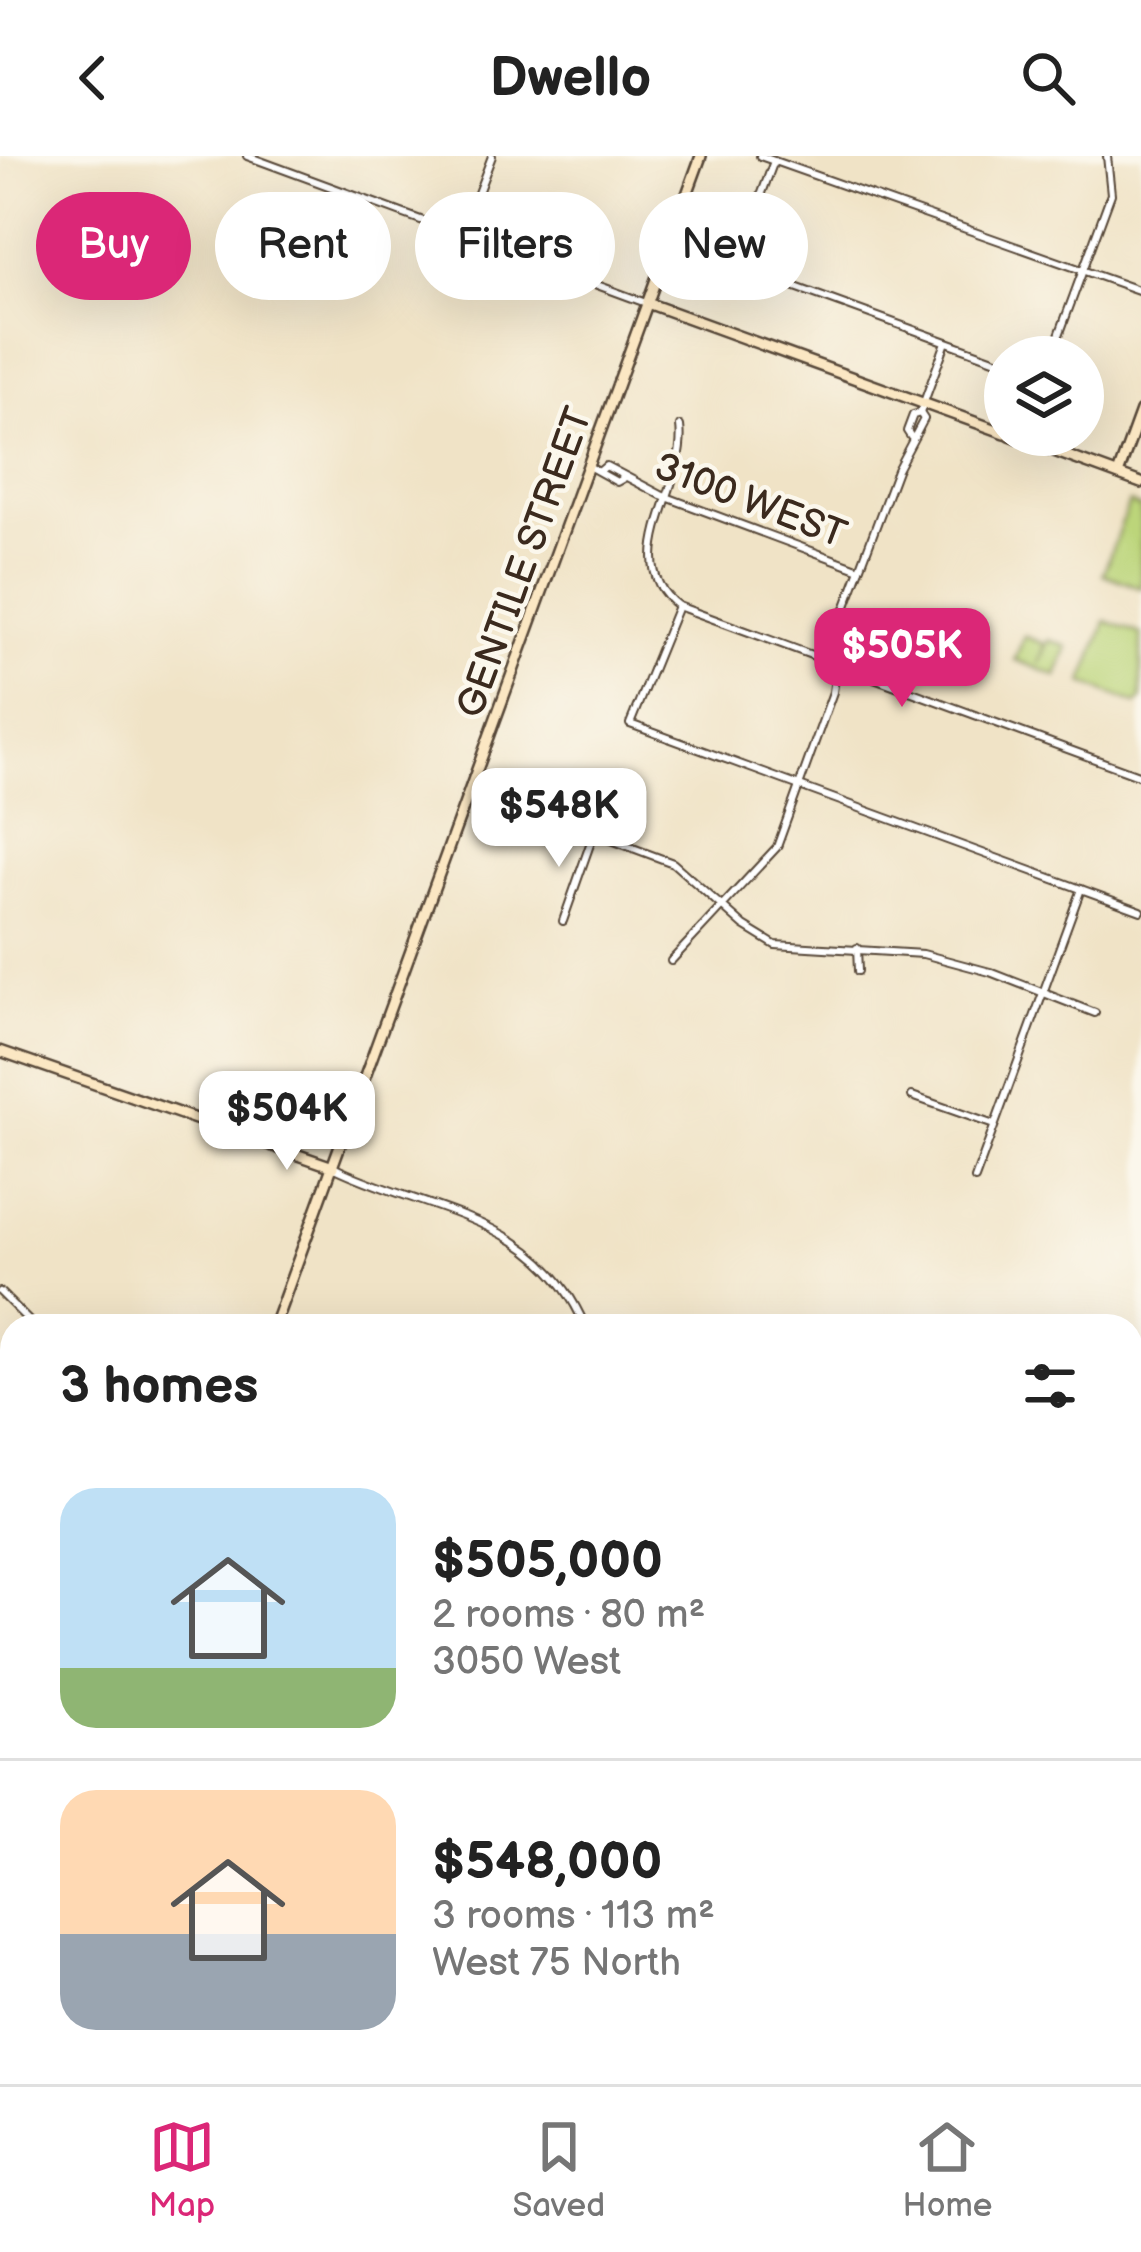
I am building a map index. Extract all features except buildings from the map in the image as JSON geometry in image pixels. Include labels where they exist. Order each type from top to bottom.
[{"type":"main road","name":"GENTILE STREET","points":[[278,1314],[595,469],[701,156]]},
{"type":"main road","points":[[650,304],[922,408],[984,427]]},
{"type":"main road","points":[[1118,474],[1141,412]]},
{"type":"main road","points":[[1068,456],[1141,483]]},
{"type":"main road","points":[[0,1051],[333,1167]]},
{"type":"street","points":[[247,156],[415,218]]},
{"type":"street","points":[[478,192],[491,156]]},
{"type":"street","points":[[760,156],[1141,291]]},
{"type":"street","points":[[1059,336],[1111,194],[1107,156]]},
{"type":"street","points":[[774,161],[735,265],[984,356]]},
{"type":"street","points":[[615,291],[650,304]]},
{"type":"street","points":[[671,962],[773,854],[838,664],[845,609],[911,437],[907,431],[922,408],[946,342]]},
{"type":"street","points":[[680,426],[682,456],[650,559],[660,588],[678,606],[1141,776]]},
{"type":"street","name":"3100 WEST","points":[[595,469],[606,466],[670,498],[860,569]]},
{"type":"street","points":[[678,606],[629,724],[1141,910]]},
{"type":"street","points":[[472,788],[673,862],[775,945],[857,948],[955,961],[1095,1013]]},
{"type":"street","points":[[563,921],[594,832]]},
{"type":"street","points":[[975,1179],[1081,889]]},
{"type":"street","points":[[857,948],[858,971]]},
{"type":"street","points":[[912,1096],[994,1126]]},
{"type":"street","points":[[333,1167],[513,1238],[540,1257],[572,1296],[580,1314]]},
{"type":"street","points":[[0,1292],[22,1314]]},
{"type":"street","points":[[0,1587],[0,1616]]},
{"type":"green space","points":[[1129,503],[1141,508],[1141,588],[1103,574]]},
{"type":"green space","points":[[1106,621],[1141,634],[1141,700],[1136,704],[1083,683]]},
{"type":"green space","points":[[1024,636],[1045,644],[1039,664],[1049,640],[1068,647],[1057,676],[1015,660]]}]
